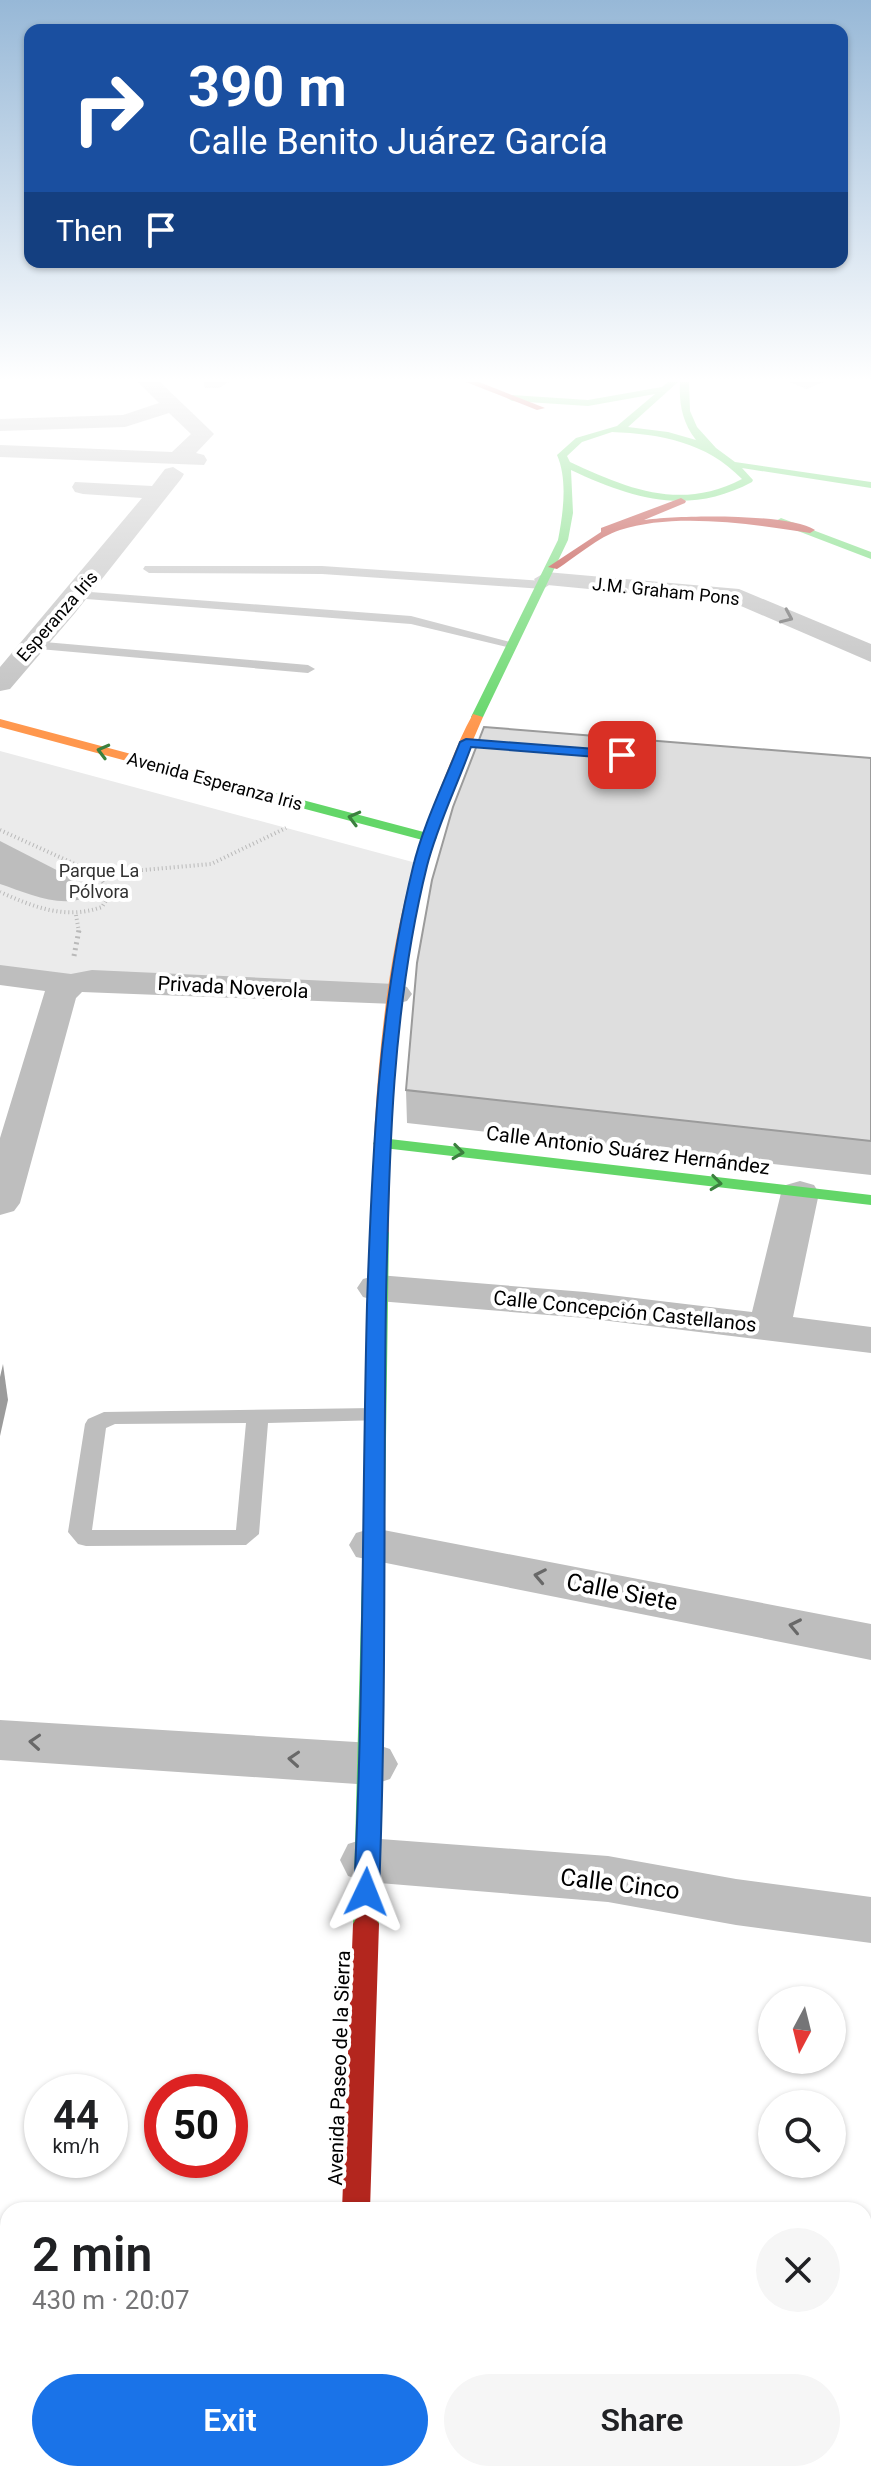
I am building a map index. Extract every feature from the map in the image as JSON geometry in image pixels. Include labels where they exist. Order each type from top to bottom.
[{"type":"main road","name":"Avenida Paseo de la Sierra","points":[[356,2202],[372,1764],[374,1415],[381,1143],[395,994],[413,862],[430,838],[466,742],[511,644],[547,577],[568,513],[566,498]]},
{"type":"main road","points":[[667,498],[681,501],[702,498],[810,530],[871,556]]},
{"type":"main road","name":"Avenida Paseo de la Sierra","points":[[547,577],[605,530],[681,501]]},
{"type":"main road","points":[[784,505],[871,540]]},
{"type":"main road","points":[[605,530],[631,524],[721,521],[810,530]]},
{"type":"main road","name":"Avenida Esperanza Iris","points":[[0,723],[430,838]]},
{"type":"main road","name":"Calle Antonio Suárez Hernández","points":[[381,1143],[871,1200]]},
{"type":"street","name":"Esperanza Iris","points":[[0,683],[77,595],[155,498]]},
{"type":"street","name":"J.M. Graham Pons","points":[[547,577],[739,596],[871,654]]},
{"type":"street","points":[[466,742],[497,745]]},
{"type":"street","name":"Privada Noverola","points":[[0,975],[71,984],[92,980],[395,994]]},
{"type":"street","points":[[0,1203],[60,994],[71,984]]},
{"type":"street","points":[[770,1326],[800,1193]]},
{"type":"street","name":"Calle Concepción Castellanos","points":[[378,1288],[585,1305],[871,1340]]},
{"type":"street","name":"Calle Siete","points":[[373,1545],[871,1642]]},
{"type":"street","points":[[0,1740],[372,1764]]},
{"type":"street","name":"Calle Cinco","points":[[367,1860],[608,1879],[736,1902],[871,1920]]},
{"type":"lane","points":[[149,569],[322,570],[547,577]]},
{"type":"lane","points":[[77,595],[411,620],[511,644]]},
{"type":"lane","points":[[33,645],[308,669]]},
{"type":"lane","points":[[258,1416],[247,1534],[238,1539],[100,1539],[86,1538],[80,1532],[96,1424],[102,1420],[258,1416],[374,1415]]},
{"type":"path","points":[[97,874],[211,864],[286,828]]},
{"type":"path","points":[[0,830],[97,874],[110,888],[110,899],[98,909],[76,915],[49,911],[0,892]]},
{"type":"path","points":[[71,984],[80,938],[76,915]]},
{"type":"green space","name":"Parque La Pólvora","points":[[0,751],[420,864],[395,994],[0,974]]},
{"type":"shaded area","points":[[0,841],[76,880],[89,896],[79,900],[56,901],[0,884]]},
{"type":"building","points":[[484,727],[871,758],[871,1141],[406,1090],[417,963],[432,880],[453,807]]},
{"type":"traffic: fast","points":[[477,717],[563,540],[567,498]]},
{"type":"traffic: fast","points":[[667,498],[704,498]]},
{"type":"traffic: fast","points":[[781,521],[871,556]]},
{"type":"traffic: fast","points":[[261,793],[430,838]]},
{"type":"traffic: fast","points":[[381,1143],[871,1200]]},
{"type":"traffic: fast","points":[[366,1924],[380,1232]]},
{"type":"traffic: slow","points":[[380,1232],[388,1046],[400,953],[420,864],[446,790],[477,717]]},
{"type":"traffic: slow","points":[[0,723],[261,793]]},
{"type":"traffic: jam","points":[[553,567],[614,528],[681,501]]},
{"type":"traffic: jam","points":[[605,530],[682,519],[759,523],[810,530]]},
{"type":"traffic: jam","points":[[356,2202],[366,1924]]},
{"type":"route","points":[[366,1892],[372,1764],[374,1415],[381,1143],[395,994],[420,864],[466,742],[622,755]]}]
